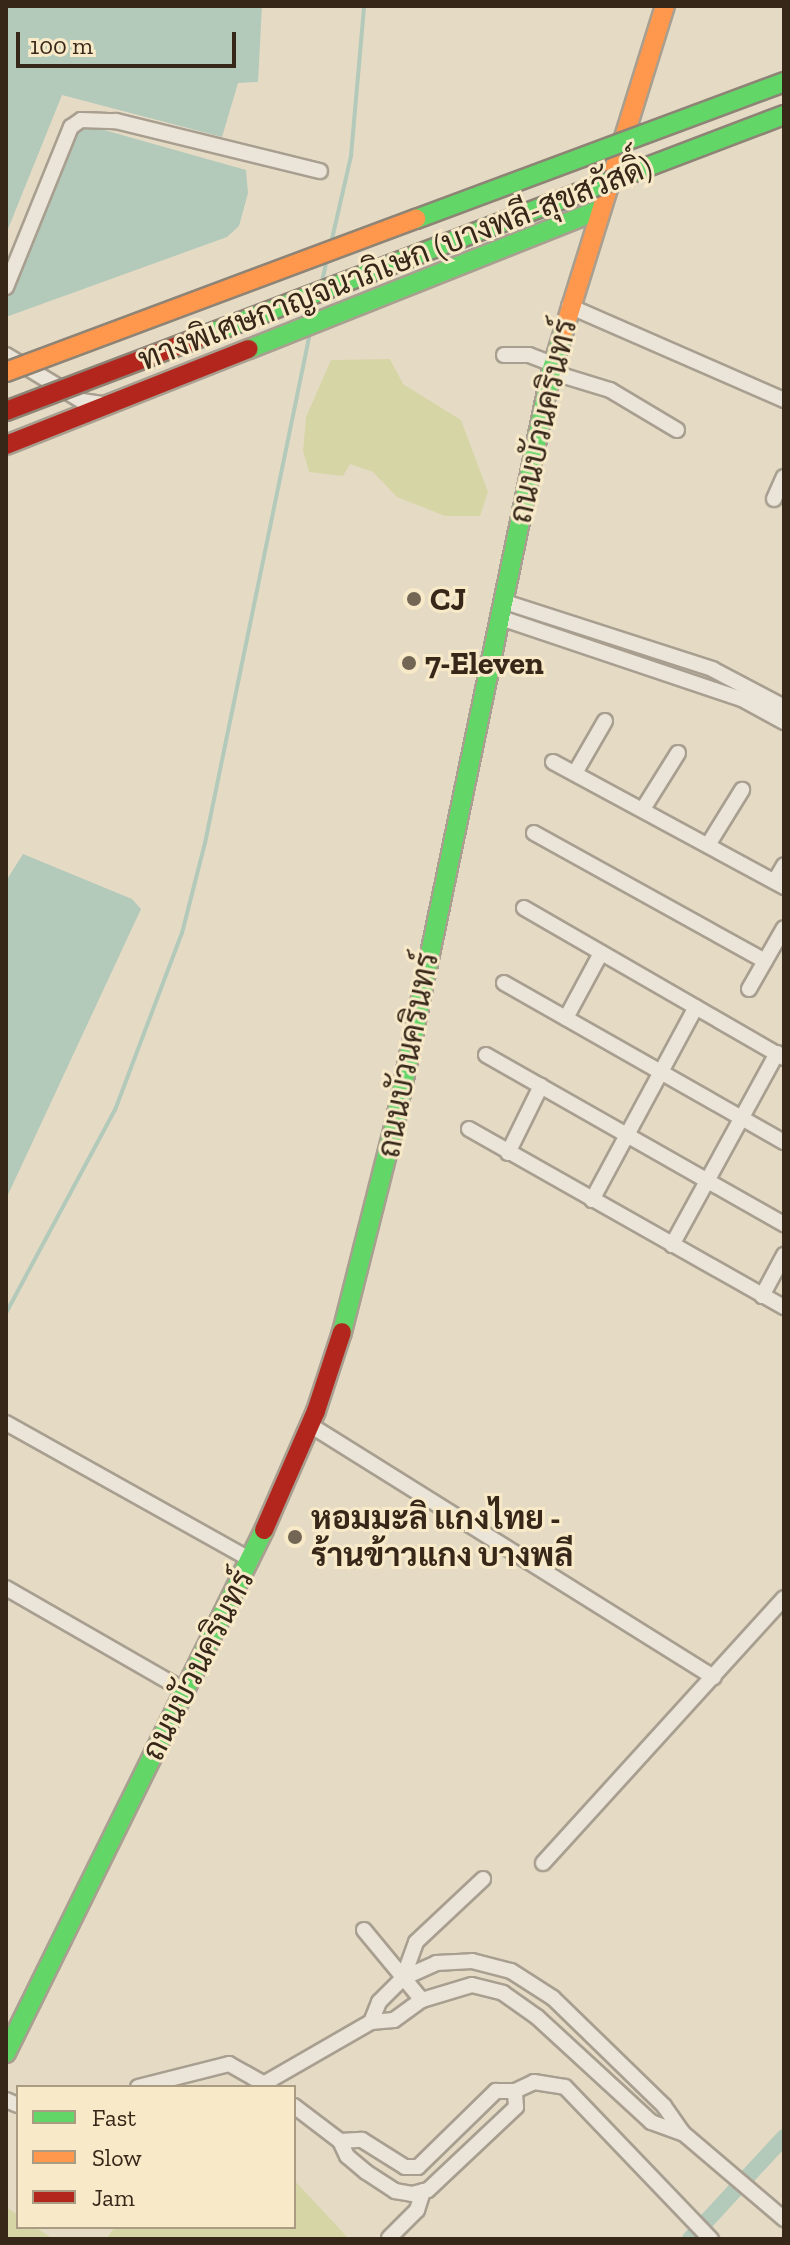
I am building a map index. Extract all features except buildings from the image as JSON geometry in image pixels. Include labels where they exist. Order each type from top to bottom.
[{"type":"main road","name":"ถนนบัวนครินทร์","points":[[6,2053],[251,1560],[310,1425],[353,1298],[377,1203],[552,368],[665,6]]},
{"type":"main road","name":"ทางพิเศษกาญจนาภิเษก (บางพลี-สุขสวัสดิ์)","points":[[6,372],[784,82]]},
{"type":"main road","name":"ทางพิเศษกาญจนาภิเษก (บางพลี-สุขสวัสดิ์)","points":[[6,411],[784,115]]},
{"type":"main road","points":[[6,445],[116,404],[599,210]]},
{"type":"street","points":[[6,287],[71,127],[81,120],[116,121],[320,171]]},
{"type":"street","points":[[569,306],[784,400]]},
{"type":"street","points":[[6,355],[82,401],[116,404]]},
{"type":"street","points":[[504,355],[529,355],[552,368],[610,390],[677,430]]},
{"type":"street","points":[[774,499],[784,477]]},
{"type":"street","points":[[503,610],[712,669],[784,707]]},
{"type":"street","points":[[503,610],[742,699],[784,722]]},
{"type":"street","points":[[575,773],[605,721]]},
{"type":"street","points":[[643,809],[678,753]]},
{"type":"street","points":[[553,762],[780,883],[784,865]]},
{"type":"street","points":[[708,845],[742,790]]},
{"type":"street","points":[[534,833],[765,961]]},
{"type":"street","points":[[524,908],[780,1055],[741,1117],[672,1245]]},
{"type":"street","points":[[749,989],[784,928]]},
{"type":"street","points":[[566,1018],[601,953]]},
{"type":"street","points":[[504,983],[784,1142]]},
{"type":"street","points":[[592,1200],[624,1133],[696,1007]]},
{"type":"street","points":[[486,1055],[784,1224]]},
{"type":"street","points":[[508,1153],[541,1086]]},
{"type":"street","points":[[469,1129],[784,1307]]},
{"type":"street","points":[[762,1296],[784,1255]]},
{"type":"street","points":[[6,1423],[251,1560]]},
{"type":"street","points":[[310,1425],[714,1677]]},
{"type":"street","points":[[6,1588],[185,1691]]},
{"type":"street","points":[[543,1863],[784,1598]]},
{"type":"street","points":[[403,1978],[416,1942],[483,1879]]},
{"type":"street","points":[[364,1930],[422,2000]]},
{"type":"street","points":[[371,2022],[379,2002],[403,1978],[436,1963],[472,1961],[511,1971],[553,1998],[664,2106],[683,2133],[784,2219]]},
{"type":"street","points":[[144,2085],[212,2064],[229,2064],[268,2085],[371,2022],[394,2020],[422,2000],[472,1985],[503,1993],[537,2017],[651,2122],[683,2133]]},
{"type":"street","points":[[537,2017],[553,1998]]},
{"type":"street","points":[[340,2141],[362,2140],[405,2167],[418,2167],[496,2091],[515,2091],[534,2082],[548,2083],[582,2099],[711,2239]]},
{"type":"street","points":[[389,2238],[417,2210],[423,2191],[516,2107],[515,2091]]},
{"type":"street","points":[[296,2108],[340,2141],[347,2156],[378,2180],[395,2191],[423,2191]]},
{"type":"street","points":[[378,2180],[392,2158]]},
{"type":"green space","points":[[390,359],[403,384],[461,420],[488,492],[480,516],[445,516],[397,497],[373,472],[350,464],[343,476],[309,472],[303,451],[306,417],[331,360]]},
{"type":"green space","points":[[296,2182],[349,2239],[106,2239],[114,2229],[296,2229]]},
{"type":"green space","points":[[6,2207],[16,2214],[16,2229],[38,2229],[53,2239],[6,2239]]},
{"type":"shaded area","points":[[6,6],[262,6],[258,82],[238,83],[222,137],[62,95],[6,234]]},
{"type":"shaded area","points":[[90,126],[246,170],[248,193],[239,226],[227,237],[6,317],[6,299],[74,134]]},
{"type":"shaded area","points":[[23,854],[132,899],[141,909],[6,1199],[6,881]]},
{"type":"waterway","points":[[332,239],[351,156],[364,6]]},
{"type":"waterway","points":[[322,282],[326,263]]},
{"type":"waterway","points":[[6,1313],[115,1110],[182,933],[205,843],[310,333]]},
{"type":"waterway","points":[[690,2239],[784,2137]]},
{"type":"traffic: fast","points":[[416,219],[784,82]]},
{"type":"traffic: fast","points":[[206,335],[784,115]]},
{"type":"traffic: fast","points":[[249,349],[599,210]]},
{"type":"traffic: fast","points":[[342,1332],[396,1118],[551,372],[564,330]]},
{"type":"traffic: fast","points":[[6,2053],[264,1530]]},
{"type":"traffic: slow","points":[[564,330],[665,6]]},
{"type":"traffic: slow","points":[[6,372],[416,219]]},
{"type":"traffic: jam","points":[[6,411],[206,335]]},
{"type":"traffic: jam","points":[[6,445],[249,349]]},
{"type":"traffic: jam","points":[[264,1530],[316,1411],[342,1332]]},
{"type":"place","name":"CJ","points":[[414,599]]},
{"type":"place","name":"7-Eleven","points":[[409,663]]},
{"type":"place","name":"หอมมะลิ เเกงไทย - ร้านข้าวแกง บางพลี","points":[[295,1537]]}]
